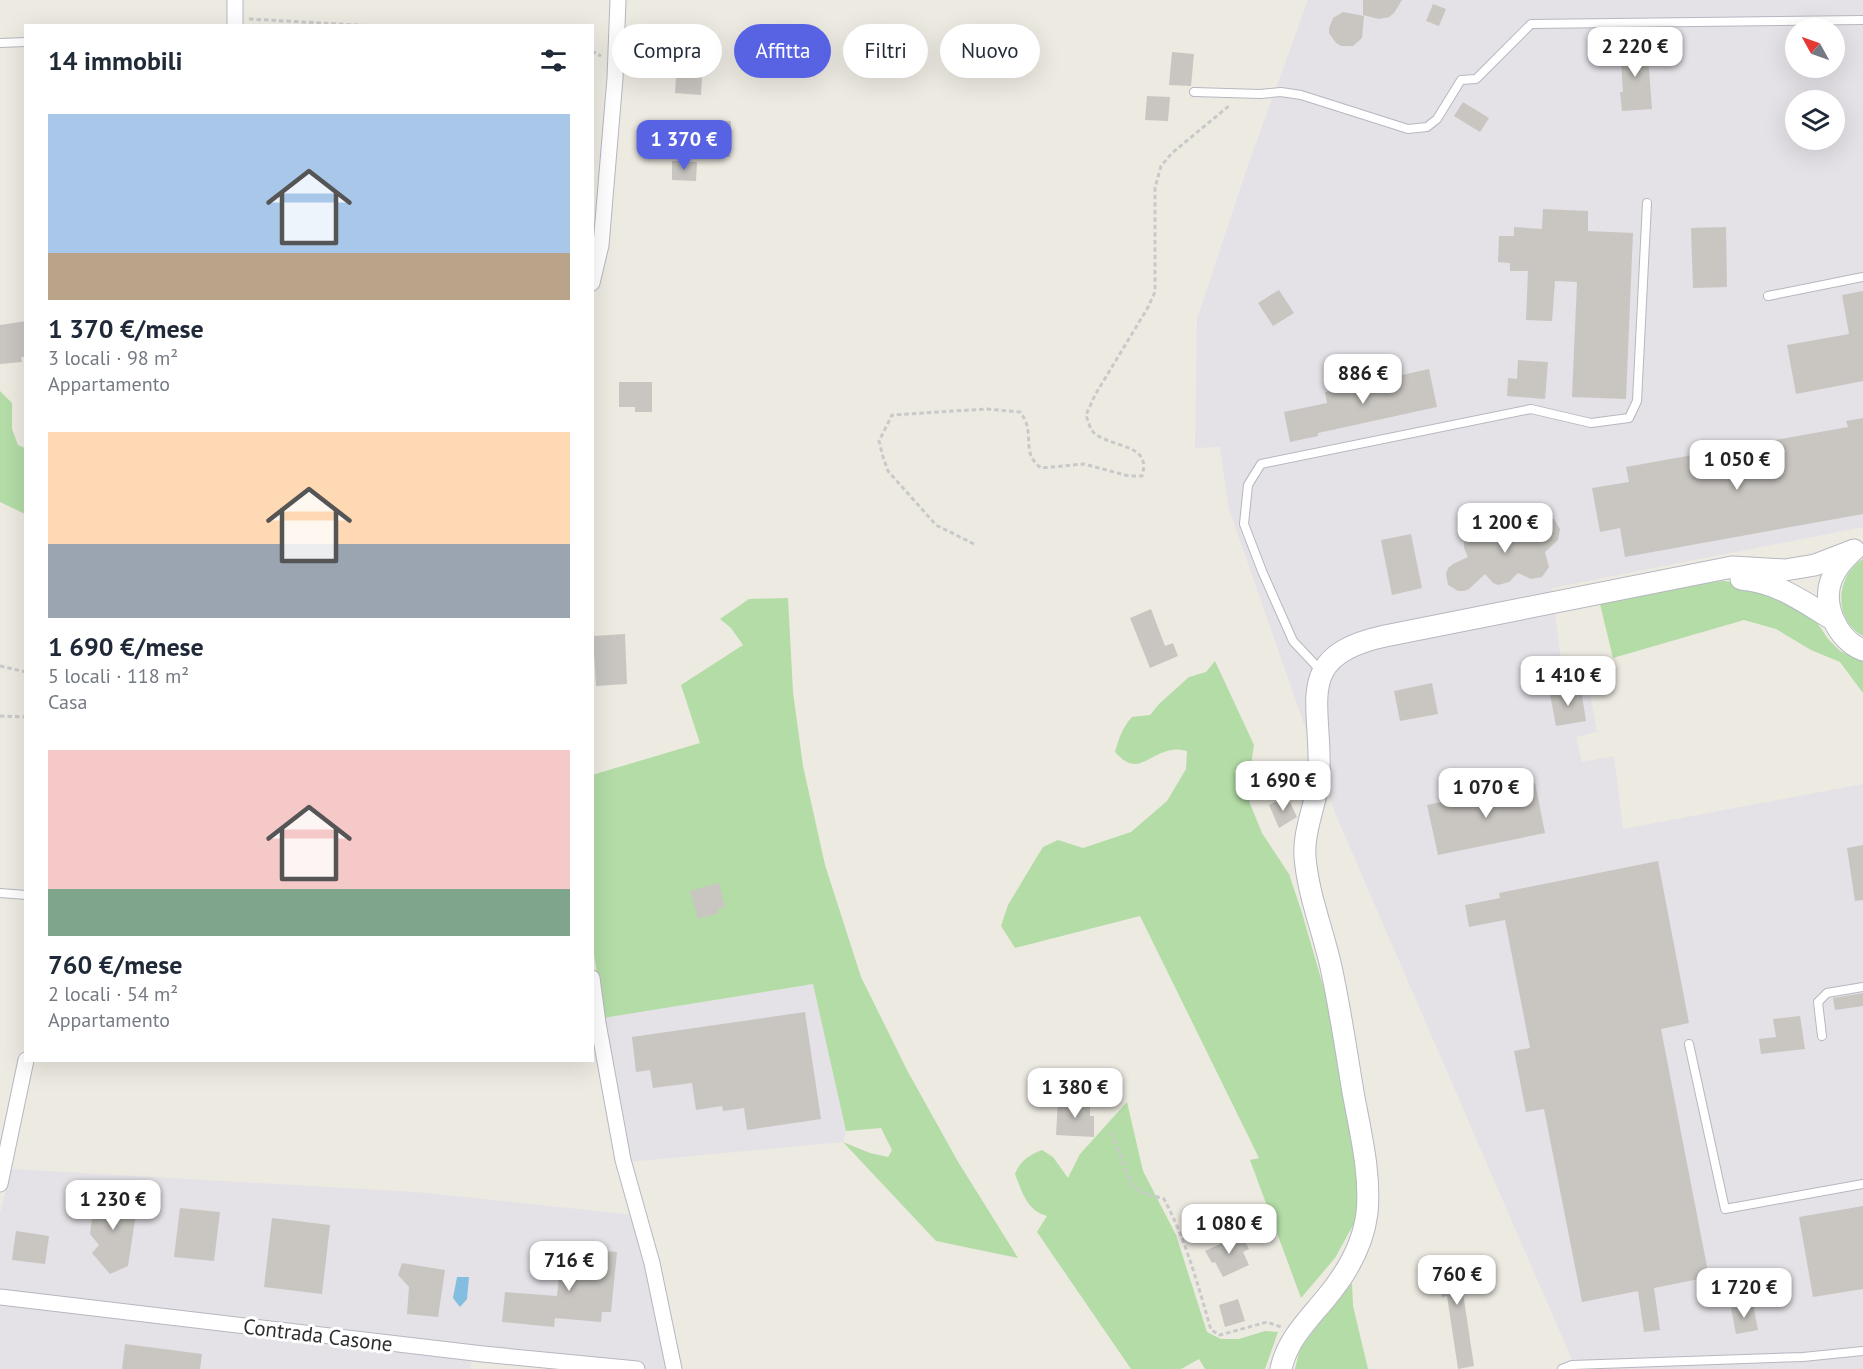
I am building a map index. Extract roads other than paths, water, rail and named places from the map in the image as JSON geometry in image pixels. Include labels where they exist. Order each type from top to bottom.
[{"type":"main road","points":[[1281,1369],[1283,1356],[1297,1332],[1348,1268],[1361,1238],[1367,1199],[1364,1155],[1331,967],[1307,869],[1304,839],[1319,776],[1317,687],[1331,660],[1340,651],[1363,641],[1732,567],[1785,570],[1815,565],[1859,548]]},
{"type":"main road","points":[[1859,548],[1840,563],[1831,580],[1828,600],[1832,619],[1842,635],[1863,650]]},
{"type":"main road","points":[[1696,575],[1765,583],[1791,593],[1832,619]]},
{"type":"street","points":[[235,0],[235,22]]},
{"type":"street","points":[[594,275],[601,245],[615,78],[618,0]]},
{"type":"street","points":[[594,993],[623,1160],[652,1263],[674,1369]]},
{"type":"street","points":[[0,1184],[26,1062]]},
{"type":"street","name":"Contrada Casone","points":[[0,1297],[482,1362],[637,1369]]},
{"type":"lane","points":[[1194,92],[1281,92],[1301,95],[1408,129],[1427,127],[1437,119],[1461,80],[1476,79],[1532,24],[1863,20]]},
{"type":"lane","points":[[0,42],[24,42]]},
{"type":"lane","points":[[1323,673],[1293,641],[1244,524],[1248,485],[1261,464],[1531,409],[1591,423],[1629,418],[1637,401],[1647,203]]},
{"type":"lane","points":[[1768,296],[1863,277]]},
{"type":"lane","points":[[0,893],[24,895]]},
{"type":"lane","points":[[1822,1036],[1818,1002],[1827,993],[1863,987]]},
{"type":"lane","points":[[1689,1044],[1725,1209],[1863,1184]]},
{"type":"lane","points":[[1562,1369],[1572,1365],[1803,1358],[1863,1351]]},
{"type":"water","points":[[457,1277],[469,1277],[467,1299],[460,1307],[453,1298]]}]
